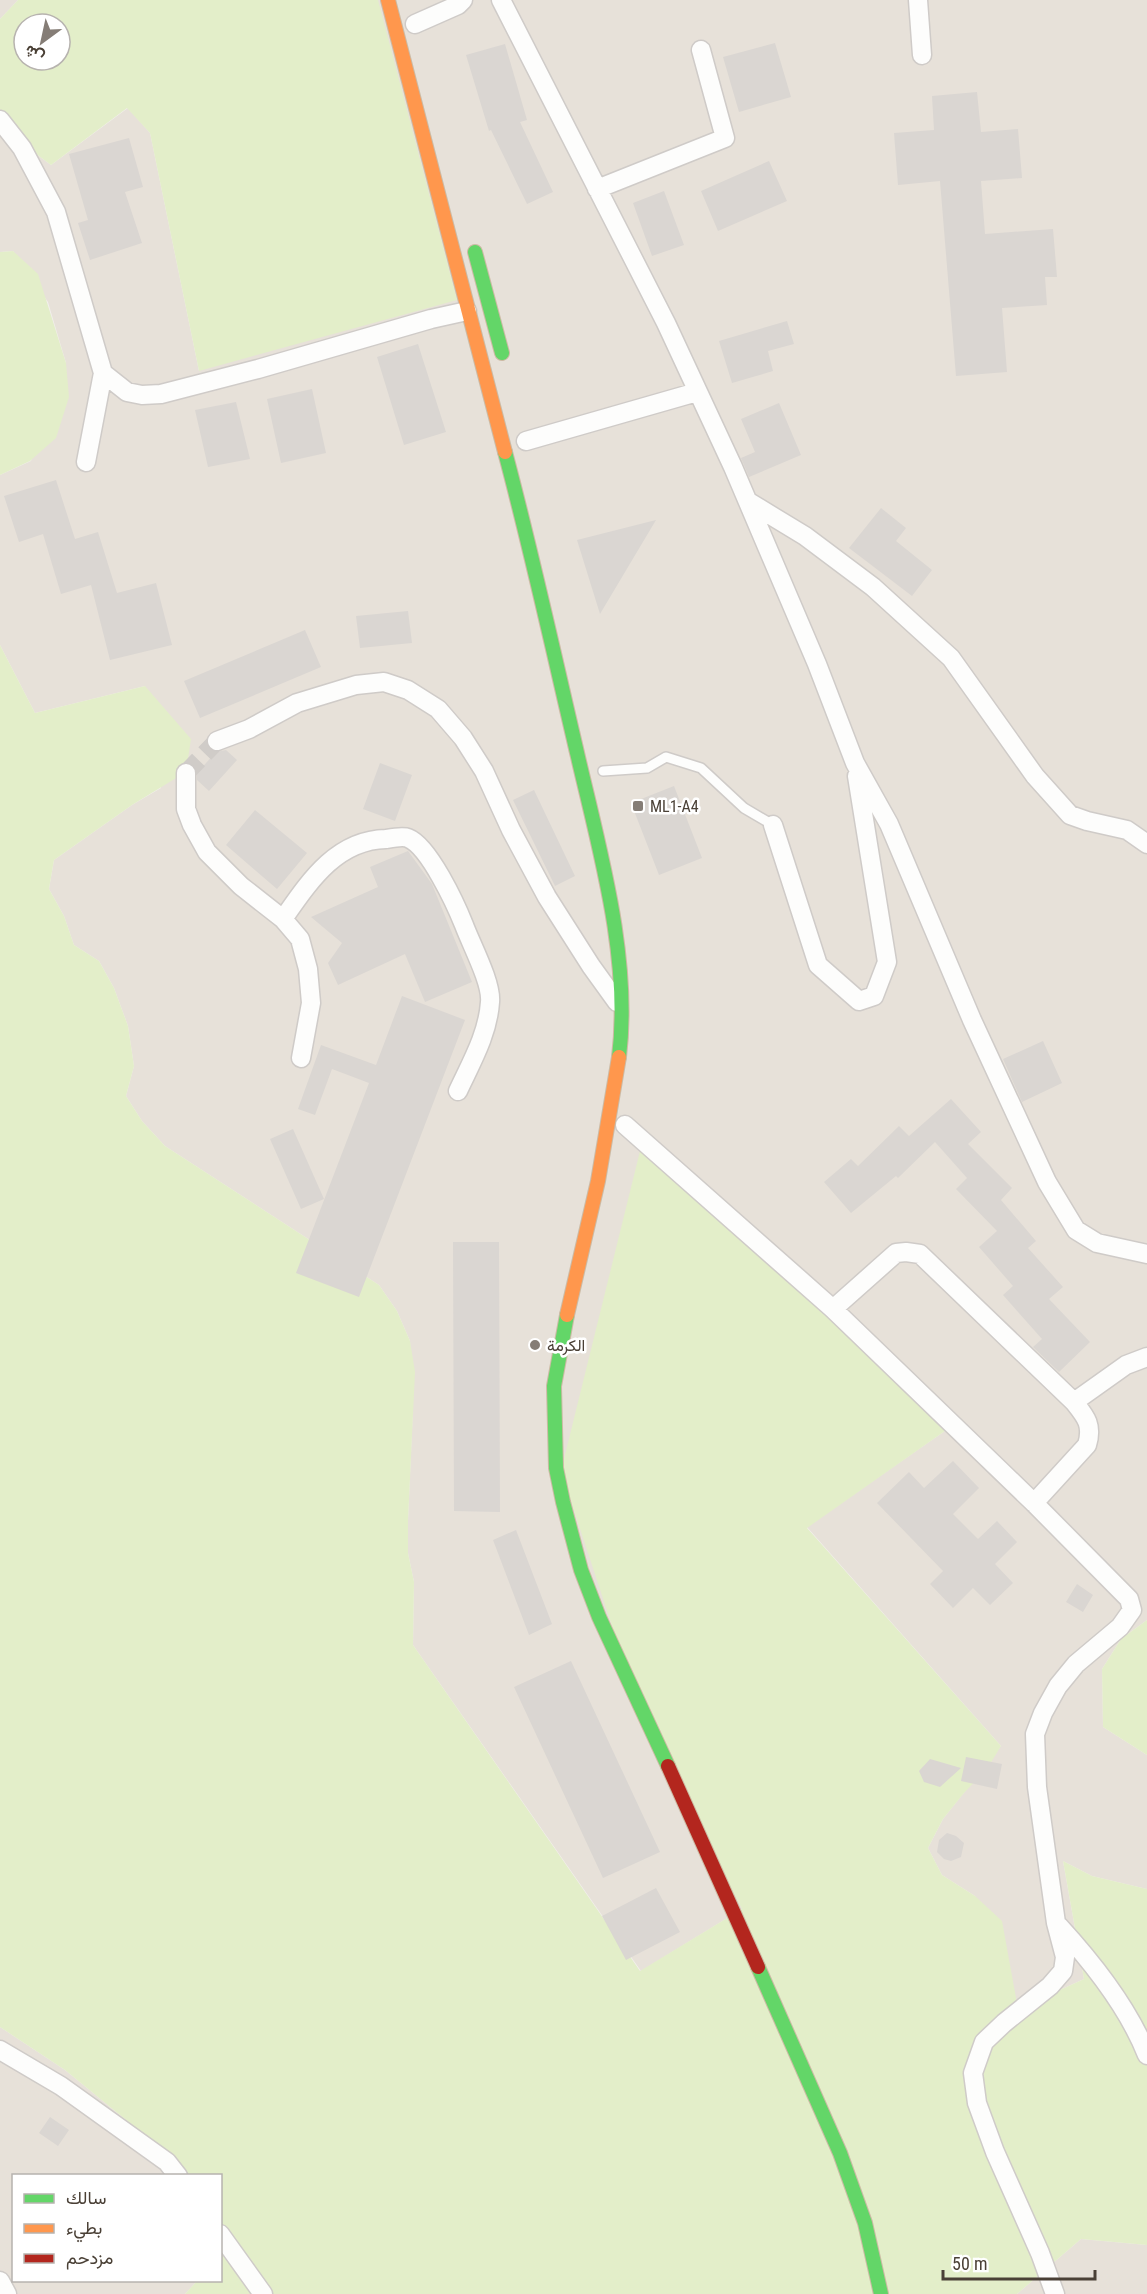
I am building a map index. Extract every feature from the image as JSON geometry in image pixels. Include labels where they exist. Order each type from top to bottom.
[{"type":"highway","points":[[387,0],[525,528],[607,884],[619,960],[621,1040],[598,1181],[564,1326],[554,1386],[556,1468],[581,1570],[840,2153],[866,2223],[881,2294]]},
{"type":"highway","points":[[473,244],[507,371]]},
{"type":"highway","points":[[622,1144],[626,1119]]},
{"type":"highway","points":[[582,1311],[597,1247]]},
{"type":"street","points":[[414,23],[458,5],[463,0]]},
{"type":"street","points":[[501,0],[666,323],[749,502],[817,664],[855,763],[889,824],[972,1020],[1047,1182],[1076,1230],[1097,1244],[1147,1254]]},
{"type":"street","points":[[918,0],[922,55]]},
{"type":"street","points":[[597,189],[724,138],[701,50]]},
{"type":"street","points":[[0,120],[22,148],[56,212],[103,373],[86,462]]},
{"type":"street","points":[[103,373],[127,392],[142,395],[161,394],[467,311]]},
{"type":"street","points":[[525,440],[697,392]]},
{"type":"street","points":[[749,502],[805,536],[873,587],[951,658],[1035,776],[1070,814],[1087,821],[1126,830],[1147,844]]},
{"type":"street","points":[[217,741],[249,729],[297,703],[356,685],[384,682],[408,690],[438,709],[463,738],[484,771],[511,830],[547,897],[591,966],[622,1008]]},
{"type":"street","points":[[773,825],[818,965],[859,1001],[874,996],[887,962],[855,763]]},
{"type":"street","points":[[186,773],[186,809],[207,852],[241,886],[284,919],[300,939],[308,969],[312,1003],[301,1058]]},
{"type":"street","points":[[284,919],[309,881],[332,859],[352,846],[378,839],[408,838],[424,850],[455,904],[484,975],[491,999],[488,1022],[458,1091]]},
{"type":"street","points":[[626,1119],[833,1309],[1034,1503],[1139,1609],[1120,1628],[1076,1664],[1058,1686],[1043,1713],[1035,1734],[1037,1787],[1056,1923],[1065,1957],[1063,1971],[1050,1986],[984,2042],[973,2073],[977,2103],[1055,2294]]},
{"type":"street","points":[[833,1309],[896,1253],[920,1254],[1074,1402],[1089,1422],[1090,1434],[1087,1445],[1074,1462],[1034,1503]]},
{"type":"street","points":[[1074,1402],[1126,1365],[1147,1357]]},
{"type":"street","points":[[1056,1923],[1079,1949],[1132,2023],[1147,2055]]},
{"type":"street","points":[[0,2050],[62,2086],[167,2162],[177,2174]]},
{"type":"street","points":[[222,2237],[263,2294]]},
{"type":"street","points":[[0,2281],[7,2294]]},
{"type":"lane","points":[[604,772],[647,768],[666,757],[701,768],[744,808],[773,825]]},
{"type":"shaded area","points":[[0,0],[18,0],[0,19]]},
{"type":"shaded area","points":[[378,0],[1147,0],[1147,1620],[1121,1639],[1102,1669],[1103,1727],[1147,1755],[1147,1889],[1092,1876],[1063,1861],[1084,1979],[1018,2009],[975,1896],[942,1875],[928,1848],[943,1819],[1001,1746],[807,1527],[952,1426],[643,1143],[742,1909],[641,1971],[413,1645],[414,1582],[408,1553],[413,1407],[410,1341],[397,1311],[379,1285],[165,1146],[142,1121],[126,1096],[134,1066],[128,1026],[114,988],[99,961],[74,945],[64,916],[49,889],[54,860],[132,805],[161,788],[145,686],[35,713],[0,645],[0,475],[31,461],[66,363],[48,302],[13,251],[0,252],[0,127],[51,165],[128,108],[150,133],[199,371]]},
{"type":"shaded area","points":[[0,2027],[65,2070],[170,2156],[183,2174],[12,2174],[12,2282],[196,2282],[185,2294],[0,2294]]},
{"type":"shaded area","points":[[1081,2239],[1147,2245],[1147,2294],[1017,2294]]},
{"type":"green space","points":[[18,0],[378,0],[457,300],[199,371],[150,133],[127,108],[51,165],[0,127],[0,19]]},
{"type":"green space","points":[[13,251],[38,274],[66,363],[69,397],[56,438],[30,461],[0,475],[0,252]]},
{"type":"green space","points":[[0,645],[35,713],[145,686],[191,739],[186,772],[132,805],[54,860],[49,889],[64,916],[74,945],[99,961],[114,988],[128,1026],[134,1066],[126,1096],[142,1121],[165,1146],[379,1285],[397,1311],[410,1341],[415,1372],[408,1521],[408,1553],[414,1582],[413,1645],[640,1971],[742,1909],[643,1720],[561,1471],[642,1143],[952,1426],[807,1528],[1001,1746],[987,1769],[943,1819],[928,1848],[942,1875],[975,1896],[1002,1921],[1018,2009],[1084,1979],[1063,1861],[1092,1876],[1147,1889],[1147,2245],[1081,2239],[1017,2294],[185,2294],[196,2282],[222,2282],[222,2254],[232,2243],[222,2228],[222,2174],[183,2174],[170,2156],[65,2070],[0,2027]]},
{"type":"green space","points":[[1147,1620],[1147,1755],[1103,1727],[1102,1669],[1121,1639]]},
{"type":"building","points":[[775,43],[791,97],[739,112],[723,57]]},
{"type":"building","points":[[505,44],[527,120],[520,122],[553,192],[527,204],[491,130],[489,131],[466,55]]},
{"type":"building","points":[[977,92],[981,132],[1018,129],[1022,178],[981,181],[985,234],[1053,229],[1057,277],[1045,277],[1047,305],[1002,308],[1007,372],[956,376],[940,181],[898,185],[894,133],[934,130],[932,96]]},
{"type":"building","points":[[129,138],[143,187],[125,192],[142,243],[90,260],[78,223],[88,220],[69,154]]},
{"type":"building","points":[[769,161],[787,201],[718,231],[701,191]]},
{"type":"building","points":[[664,191],[684,245],[652,256],[633,203]]},
{"type":"building","points":[[787,321],[794,344],[768,351],[773,371],[732,383],[719,341]]},
{"type":"building","points":[[418,344],[446,432],[404,445],[377,357]]},
{"type":"building","points":[[312,389],[326,453],[281,463],[267,399]]},
{"type":"building","points":[[236,402],[250,459],[208,467],[195,410]]},
{"type":"building","points":[[779,403],[801,455],[749,477],[741,458],[755,452],[741,419]]},
{"type":"building","points":[[56,480],[75,539],[98,532],[117,593],[156,583],[172,645],[110,660],[91,585],[61,594],[43,534],[19,542],[4,496]]},
{"type":"building","points":[[881,508],[906,528],[896,541],[932,570],[912,596],[849,548]]},
{"type":"building","points":[[656,520],[600,614],[577,540]]},
{"type":"building","points":[[408,611],[412,643],[360,648],[356,616]]},
{"type":"building","points":[[305,630],[321,667],[200,718],[184,681]]},
{"type":"building","points":[[226,750],[237,760],[209,791],[197,780],[197,773],[216,752]]},
{"type":"building","points":[[380,763],[412,775],[395,821],[363,809]]},
{"type":"building","points":[[674,786],[702,858],[659,875],[631,803]]},
{"type":"building","points":[[534,790],[575,876],[555,886],[513,800]]},
{"type":"building","points":[[255,810],[307,853],[277,889],[226,845]]},
{"type":"building","points":[[408,851],[432,884],[472,982],[425,1002],[405,954],[338,985],[328,963],[342,943],[311,917],[378,887],[370,867]]},
{"type":"building","points":[[402,996],[465,1020],[359,1297],[296,1273],[369,1083],[332,1069],[315,1115],[298,1109],[321,1045],[376,1065]]},
{"type":"building","points":[[1043,1041],[1062,1083],[1022,1102],[1003,1059]]},
{"type":"building","points":[[951,1099],[981,1132],[968,1144],[1012,1188],[1001,1200],[1036,1241],[1028,1248],[1063,1287],[1049,1299],[1090,1342],[1059,1372],[1033,1347],[1042,1339],[1003,1295],[1013,1286],[979,1247],[997,1231],[956,1189],[967,1178],[935,1142],[898,1178],[896,1176],[851,1213],[824,1182],[851,1159],[858,1166],[899,1126],[909,1136]]},
{"type":"building","points":[[293,1129],[324,1199],[301,1209],[270,1139]]},
{"type":"building","points":[[453,1242],[499,1242],[500,1512],[454,1511]]},
{"type":"building","points":[[953,1461],[979,1488],[953,1514],[978,1539],[997,1521],[1017,1542],[995,1564],[1013,1583],[990,1605],[973,1588],[953,1608],[930,1584],[943,1571],[877,1503],[909,1472],[924,1488]]},
{"type":"building","points":[[516,1530],[552,1624],[529,1635],[493,1540]]},
{"type":"building","points":[[1077,1584],[1093,1595],[1083,1612],[1066,1602]]},
{"type":"building","points":[[571,1661],[660,1852],[603,1878],[514,1687]]},
{"type":"building","points":[[966,1757],[1002,1764],[997,1789],[961,1781]]},
{"type":"building","points":[[930,1759],[961,1768],[940,1787],[924,1782],[919,1771]]},
{"type":"building","points":[[947,1833],[956,1836],[964,1843],[961,1857],[951,1861],[944,1859],[937,1852],[939,1840]]},
{"type":"building","points":[[656,1888],[680,1932],[626,1960],[602,1916]]},
{"type":"building","points":[[50,2117],[69,2130],[58,2146],[39,2133]]},
{"type":"tunnel","points":[[186,773],[217,741]]},
{"type":"traffic: fast","points":[[475,252],[502,353]]},
{"type":"traffic: fast","points":[[505,452],[604,868],[621,982],[622,1020],[619,1057]]},
{"type":"traffic: fast","points":[[567,1315],[554,1386],[556,1468],[563,1502],[581,1570],[599,1617],[668,1766]]},
{"type":"traffic: fast","points":[[758,1967],[840,2153],[865,2223],[881,2294]]},
{"type":"traffic: slow","points":[[388,0],[505,452]]},
{"type":"traffic: slow","points":[[567,1315],[598,1181],[619,1057]]},
{"type":"traffic: jam","points":[[668,1766],[758,1967]]},
{"type":"place","name":"ML1-A4","points":[[638,806]]},
{"type":"place","name":"الكرمة","points":[[535,1345]]}]
